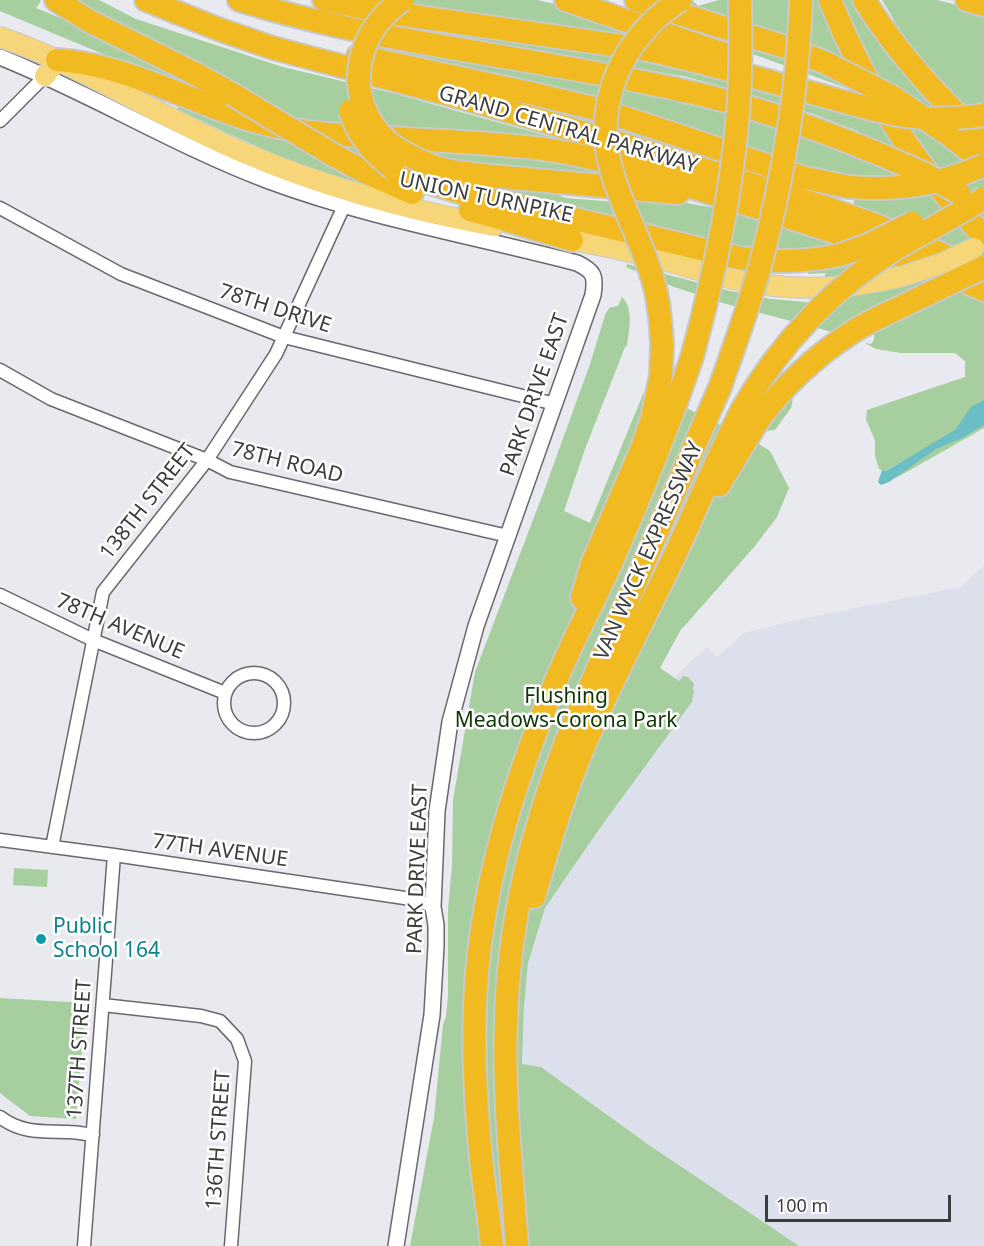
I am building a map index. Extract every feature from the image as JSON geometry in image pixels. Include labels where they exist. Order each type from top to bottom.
[{"type":"highway","points":[[56,0],[89,21],[232,94],[335,156],[383,180],[418,195],[572,240]]},
{"type":"highway","name":"GRAND CENTRAL PARKWAY","points":[[146,0],[273,48],[521,115],[816,204],[926,246],[984,275]]},
{"type":"highway","points":[[238,0],[362,32],[687,91],[786,118],[925,174],[984,207]]},
{"type":"highway","points":[[324,0],[409,15],[649,50],[885,114],[918,119],[953,119],[984,115]]},
{"type":"highway","points":[[378,0],[362,20],[351,40],[345,62],[344,85],[349,109],[358,131],[372,149],[393,168],[415,178],[456,191],[730,257],[788,262],[840,255],[861,248],[984,186]]},
{"type":"highway","points":[[403,0],[382,17],[369,36],[358,72],[360,93],[368,117],[381,135],[399,150],[422,162],[466,174],[660,191],[751,205]]},
{"type":"highway","points":[[566,0],[777,72],[845,102]]},
{"type":"highway","points":[[187,16],[569,102],[644,124],[805,178],[849,187],[881,189],[915,186],[954,178],[984,163],[948,134],[891,96],[824,62],[782,46],[636,0]]},
{"type":"highway","points":[[559,674],[592,564],[642,448],[652,419],[661,375],[662,345],[656,291],[648,263],[610,169],[605,130],[610,94],[626,55],[642,32],[680,0]]},
{"type":"highway","name":"VAN WYCK EXPRESSWAY","points":[[492,1246],[481,1157],[474,1035],[476,980],[484,918],[496,854],[511,799],[531,744],[559,674],[608,570],[656,456],[692,357],[719,247],[734,158],[740,79],[740,0]]},
{"type":"highway","name":"VAN WYCK EXPRESSWAY","points":[[518,1246],[506,1076],[506,1020],[514,932],[526,864],[553,777],[573,726],[720,387],[740,330],[760,267],[785,150],[794,90],[801,0]]},
{"type":"highway","points":[[830,0],[854,54],[891,120],[945,194],[965,218],[984,235]]},
{"type":"highway","points":[[864,0],[913,66],[945,103],[984,141]]},
{"type":"highway","points":[[967,0],[984,4]]},
{"type":"highway","points":[[51,68],[89,64],[130,74],[231,114],[279,127],[321,134],[500,145],[562,152],[619,165],[881,247],[984,290]]},
{"type":"highway","points":[[509,975],[553,830],[574,771],[603,703],[675,555],[750,415],[765,374],[796,335],[832,297],[865,270],[896,249],[984,198]]},
{"type":"highway","points":[[865,270],[984,212]]},
{"type":"highway","points":[[750,415],[771,404],[794,378],[841,339],[984,267]]},
{"type":"highway","points":[[478,1246],[481,1157]]},
{"type":"main road","name":"UNION TURNPIKE","points":[[0,36],[51,68],[242,152],[310,178],[430,213],[656,258],[742,281],[834,288],[869,284],[943,263],[984,242]]},
{"type":"street","name":"UNION TURNPIKE","points":[[0,57],[51,68],[207,156],[278,184],[344,206],[585,266]]},
{"type":"street","points":[[0,121],[51,68]]},
{"type":"street","name":"138TH STREET","points":[[51,847],[103,592],[207,460],[276,354],[344,206]]},
{"type":"street","name":"78TH DRIVE","points":[[0,208],[121,274],[284,337],[555,404]]},
{"type":"street","name":"PARK DRIVE EAST","points":[[396,1246],[432,1015],[436,946],[433,907],[437,811],[450,722],[476,626],[593,295],[593,275],[585,266]]},
{"type":"street","name":"78TH ROAD","points":[[0,370],[51,399],[207,460],[230,472],[508,536]]},
{"type":"street","name":"78TH AVENUE","points":[[0,595],[93,640],[225,693]]},
{"type":"street","points":[[250,672],[262,673],[278,684],[283,694],[283,712],[277,723],[269,729],[246,732],[236,728],[226,717],[223,706],[225,693],[231,681],[240,675],[250,672]]},
{"type":"street","name":"77TH AVENUE","points":[[0,840],[421,900],[433,907]]},
{"type":"street","name":"137TH STREET","points":[[84,1246],[114,855]]},
{"type":"street","name":"136TH STREET","points":[[103,1005],[201,1016],[220,1021],[237,1039],[245,1061],[231,1246]]},
{"type":"street","points":[[0,1117],[30,1131],[93,1135]]},
{"type":"shaded area","points":[[984,566],[984,1246],[790,1246],[541,1067],[522,1065],[528,963],[545,908],[695,691],[674,677],[707,647],[717,657],[744,633],[801,619],[960,587]]},
{"type":"green space","points":[[0,0],[40,0],[36,8],[89,30],[66,0],[99,0],[136,19],[283,67],[396,94],[601,151],[317,127],[234,109],[0,11]]},
{"type":"green space","points":[[367,0],[537,0],[625,28],[622,36]]},
{"type":"green space","points":[[665,0],[692,0],[698,6],[719,0],[817,0],[846,64]]},
{"type":"green space","points":[[841,0],[854,0],[870,23],[894,20],[882,0],[937,0],[984,12],[984,428],[896,478],[912,456],[885,471],[879,469],[875,456],[875,440],[866,420],[867,410],[965,377],[966,362],[955,353],[901,353],[876,349],[865,343],[871,344],[874,340],[874,332],[836,333],[723,303],[674,287],[626,267],[627,264],[726,290],[771,299],[807,302],[812,301],[826,273],[808,274],[809,267],[454,182],[546,189],[565,198],[616,202],[646,202],[663,199],[744,213],[853,221],[854,199],[851,199],[853,178],[818,172],[384,53],[386,47],[593,83],[728,112],[827,143],[857,155],[858,131],[759,97],[687,77],[418,29],[419,23],[621,54],[761,89],[859,118],[865,49]]},
{"type":"green space","points":[[654,14],[852,81],[857,92],[650,20]]},
{"type":"green space","points":[[180,101],[220,117],[535,155],[628,174],[628,180],[361,181],[358,186],[292,162],[227,133],[177,109]]},
{"type":"green space","name":"Flushing Meadows-Corona Park","points":[[622,297],[629,313],[627,346],[585,449],[564,511],[590,523],[646,387],[755,443],[789,394],[793,398],[791,408],[775,430],[766,431],[759,444],[770,451],[789,488],[777,517],[755,546],[680,631],[660,668],[679,681],[683,676],[688,677],[694,684],[692,702],[545,908],[528,963],[522,1064],[541,1067],[649,1145],[799,1246],[410,1246],[434,1118],[443,1025],[446,1017],[453,800],[475,672],[544,491],[590,364],[605,315],[609,308],[618,306]]},
{"type":"green space","points":[[14,868],[48,870],[47,887],[13,885]]},
{"type":"green space","points":[[0,998],[86,1003],[76,1119],[30,1116],[0,1093]]},
{"type":"water","points":[[984,400],[984,425],[936,449],[889,482],[881,485],[878,482],[882,470],[886,471],[955,430],[971,407]]},
{"type":"place","name":"Public School 164","points":[[41,939]]}]
